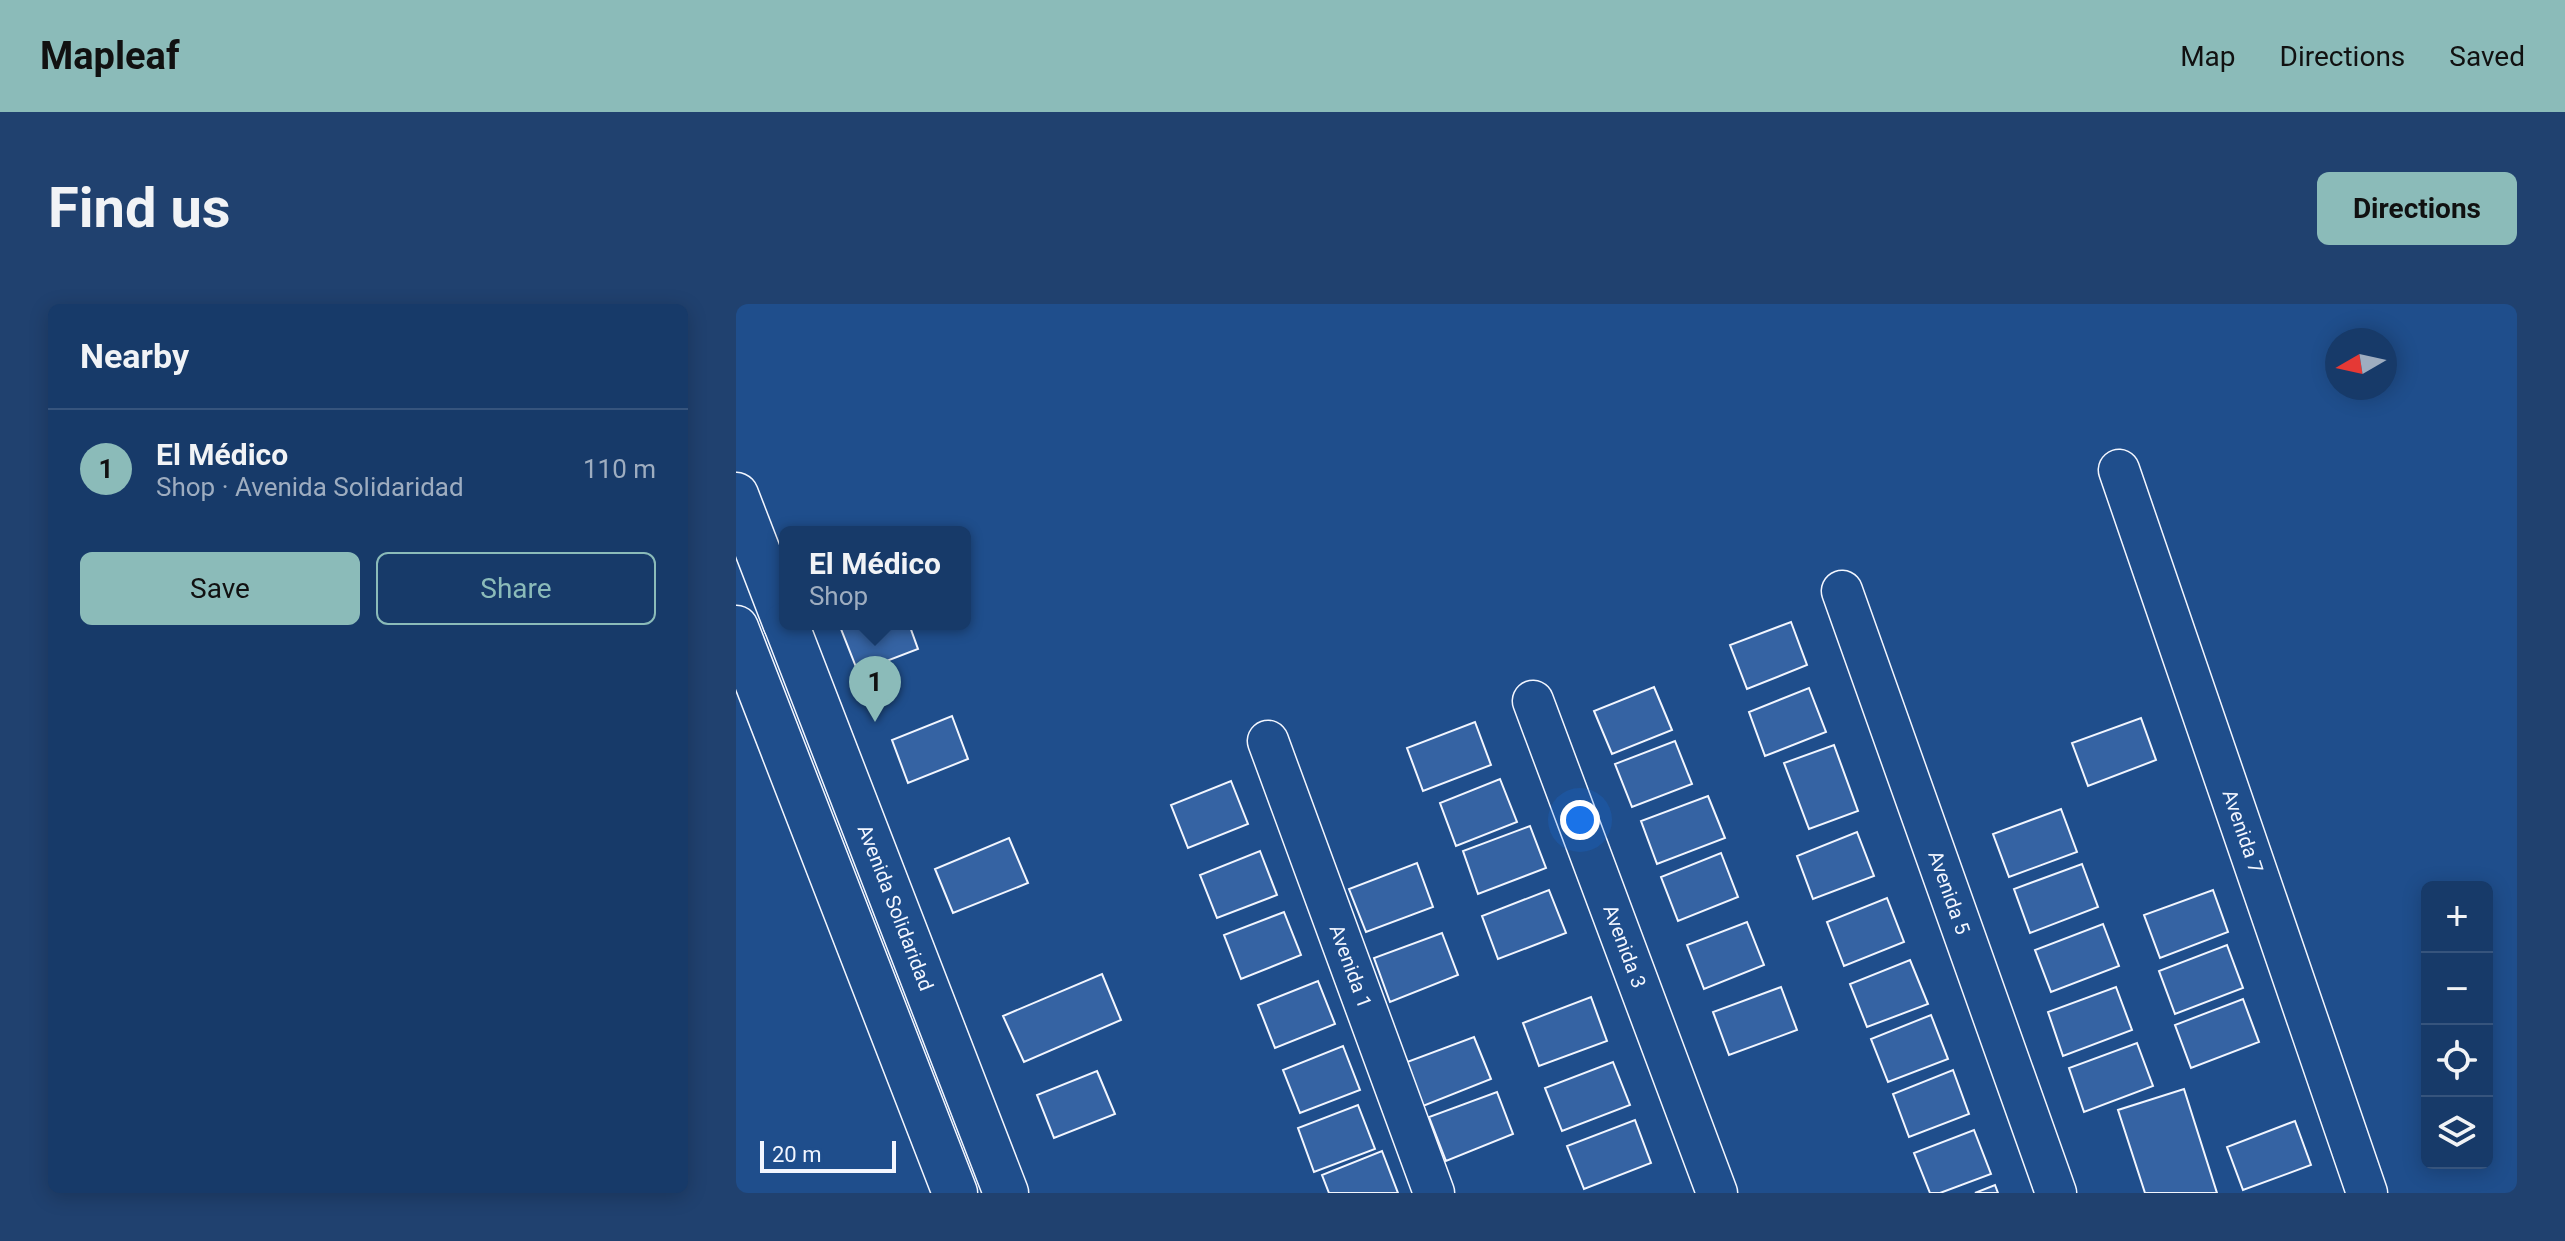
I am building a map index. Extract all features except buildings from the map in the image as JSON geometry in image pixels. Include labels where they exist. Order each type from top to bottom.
[{"type":"main road","name":"Avenida Solidaridad","points":[[736,495],[779,605]]},
{"type":"main road","points":[[736,628],[955,1193]]},
{"type":"main road","name":"Avenida Solidaridad","points":[[789,630],[1006,1193]]},
{"type":"street","name":"Avenida 7","points":[[2119,470],[2367,1193]]},
{"type":"street","name":"Avenida 5","points":[[1842,591],[2056,1193]]},
{"type":"street","name":"Avenida 3","points":[[1533,701],[1717,1193]]},
{"type":"street","name":"Avenida 1","points":[[1268,741],[1434,1193]]},
{"type":"place","name":"El Médico","points":[[875,722]]}]
